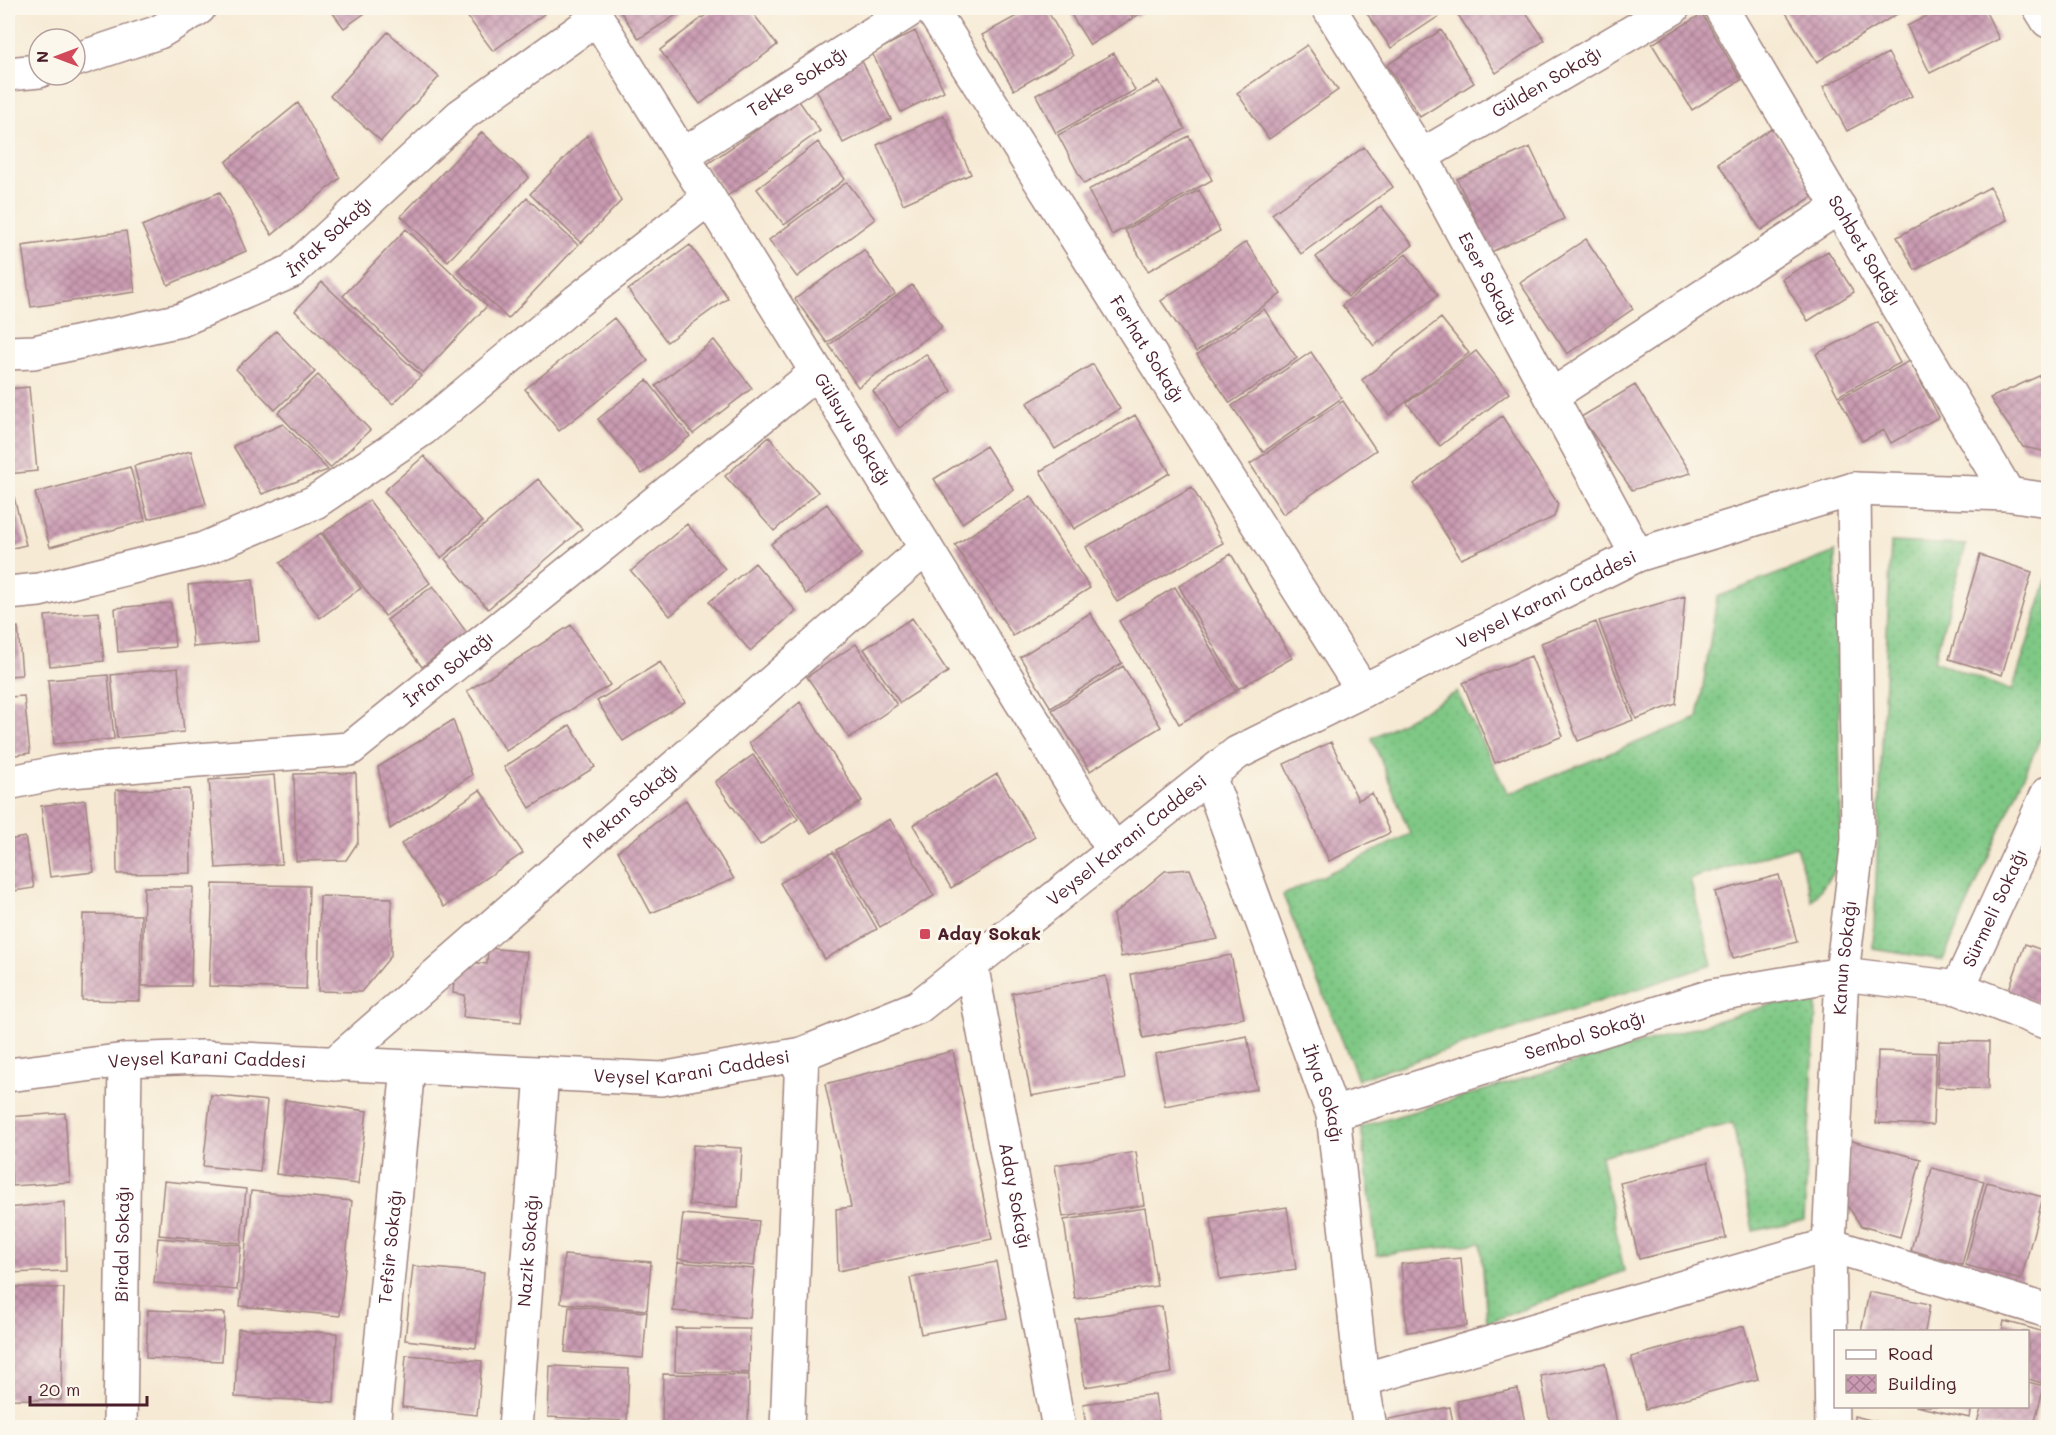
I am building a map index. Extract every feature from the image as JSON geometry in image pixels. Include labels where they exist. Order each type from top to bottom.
[{"type":"street","points":[[87,56],[159,32],[199,8]]},
{"type":"street","name":"Tekke Sokağı","points":[[683,155],[913,8]]},
{"type":"street","name":"Ferhat Sokağı","points":[[931,8],[1363,691]]},
{"type":"street","name":"Eser Sokağı","points":[[1329,8],[1421,156],[1637,555]]},
{"type":"street","name":"Gülden Sokağı","points":[[1421,156],[1673,8]]},
{"type":"street","name":"Sohbet Sokağı","points":[[1721,8],[2008,494]]},
{"type":"street","points":[[2040,8],[2049,21]]},
{"type":"street","name":"Gülsuyu Sokağı","points":[[594,13],[1114,851]]},
{"type":"street","name":"İnfak Sokağı","points":[[8,353],[34,352],[182,320],[292,271],[460,116],[594,13]]},
{"type":"street","points":[[8,74],[27,73]]},
{"type":"street","points":[[8,593],[39,590],[201,550],[315,502],[424,428],[577,301],[709,198]]},
{"type":"street","points":[[1551,396],[1839,207]]},
{"type":"street","name":"İrfan Sokağı","points":[[8,783],[60,772],[350,749],[817,372]]},
{"type":"street","name":"Veysel Karani Caddesi","points":[[8,1075],[125,1060],[202,1057],[661,1078],[802,1054],[918,1007],[1237,753],[1637,555],[1854,489],[2008,494],[2049,500]]},
{"type":"street","name":"Kanun Sokağı","points":[[1832,1428],[1829,1245],[1842,974],[1858,840],[1854,489]]},
{"type":"street","name":"Mekan Sokağı","points":[[334,1064],[926,548]]},
{"type":"street","name":"İhya Sokağı","points":[[1209,776],[1333,1114],[1362,1380],[1370,1428]]},
{"type":"street","name":"Sürmeli Sokağı","points":[[1958,988],[2049,794]]},
{"type":"street","name":"Aday Sokağı","points":[[971,964],[1059,1428]]},
{"type":"street","name":"Sembol Sokağı","points":[[1333,1114],[1712,996],[1842,974],[1958,988],[2049,1023]]},
{"type":"street","points":[[787,1428],[802,1054]]},
{"type":"street","name":"Birdal Sokağı","points":[[120,1428],[125,1060]]},
{"type":"street","name":"Tefsir Sokağı","points":[[373,1428],[408,1067]]},
{"type":"street","name":"Nazik Sokağı","points":[[515,1428],[542,1073]]},
{"type":"street","points":[[1362,1380],[1829,1245],[2049,1311]]},
{"type":"green space","points":[[1891,542],[1966,545],[1934,661],[2012,691],[2048,578],[2048,721],[1943,960],[1873,949]]},
{"type":"green space","points":[[1835,552],[1842,861],[1812,901],[1796,846],[1690,879],[1712,965],[1358,1079],[1283,895],[1410,834],[1372,738],[1457,692],[1508,794],[1698,718],[1717,597]]},
{"type":"green space","points":[[1817,991],[1804,1220],[1753,1231],[1733,1123],[1601,1156],[1624,1271],[1487,1323],[1481,1243],[1377,1255],[1361,1127]]},
{"type":"building","points":[[329,8],[372,8],[344,28]]},
{"type":"building","points":[[461,8],[541,8],[545,13],[493,51]]},
{"type":"building","points":[[618,8],[687,8],[639,39]]},
{"type":"building","points":[[715,8],[749,8],[777,45],[700,104],[660,50]]},
{"type":"building","points":[[1031,8],[1046,8],[1073,56],[1014,90],[982,35]]},
{"type":"building","points":[[1067,8],[1127,8],[1133,18],[1090,45]]},
{"type":"building","points":[[1129,8],[1150,8],[1135,17]]},
{"type":"building","points":[[1363,8],[1434,8],[1439,16],[1391,48]]},
{"type":"building","points":[[1459,8],[1523,8],[1545,40],[1496,73],[1455,10]]},
{"type":"building","points":[[1783,8],[1907,8],[1817,62]]},
{"type":"building","points":[[1943,8],[1984,8],[1999,39],[1930,73],[1907,26]]},
{"type":"building","points":[[1702,14],[1741,80],[1692,110],[1652,44]]},
{"type":"building","points":[[1441,30],[1474,83],[1420,117],[1387,65]]},
{"type":"building","points":[[915,31],[944,91],[901,112],[872,53]]},
{"type":"building","points":[[388,32],[439,77],[381,141],[330,96]]},
{"type":"building","points":[[1307,45],[1338,90],[1269,139],[1237,93]]},
{"type":"building","points":[[1114,53],[1135,90],[1056,133],[1036,95]]},
{"type":"building","points":[[1888,53],[1912,96],[1847,131],[1823,87]]},
{"type":"building","points":[[860,57],[891,119],[843,143],[812,81]]},
{"type":"building","points":[[1159,81],[1185,129],[1084,184],[1058,135]]},
{"type":"building","points":[[799,101],[820,131],[727,196],[706,165]]},
{"type":"building","points":[[298,103],[340,178],[272,235],[226,162]]},
{"type":"building","points":[[944,115],[971,174],[903,204],[877,145]]},
{"type":"building","points":[[1772,128],[1815,195],[1761,230],[1718,163]]},
{"type":"building","points":[[482,132],[529,177],[448,261],[401,216]]},
{"type":"building","points":[[587,135],[621,201],[581,243],[530,194]]},
{"type":"building","points":[[1189,136],[1212,180],[1112,235],[1088,190]]},
{"type":"building","points":[[818,142],[845,179],[784,225],[757,189]]},
{"type":"building","points":[[1364,147],[1393,187],[1301,254],[1272,214]]},
{"type":"building","points":[[1530,147],[1564,219],[1491,252],[1457,179]]},
{"type":"building","points":[[847,182],[875,219],[797,277],[769,240]]},
{"type":"building","points":[[1990,187],[2007,220],[1915,270],[1897,237]]},
{"type":"building","points":[[1199,190],[1220,231],[1148,271],[1125,230]]},
{"type":"building","points":[[220,192],[246,251],[168,285],[142,226]]},
{"type":"building","points":[[527,198],[578,245],[508,319],[458,270]]},
{"type":"building","points":[[1381,206],[1413,245],[1348,297],[1316,257]]},
{"type":"building","points":[[406,229],[487,306],[423,373],[343,296]]},
{"type":"building","points":[[126,231],[135,292],[31,307],[22,246]]},
{"type":"building","points":[[1586,239],[1633,309],[1567,354],[1520,283]]},
{"type":"building","points":[[1246,242],[1281,294],[1196,352],[1161,301]]},
{"type":"building","points":[[690,245],[728,298],[667,342],[628,290]]},
{"type":"building","points":[[864,250],[895,294],[827,343],[795,299]]},
{"type":"building","points":[[1828,251],[1854,292],[1808,321],[1782,279]]},
{"type":"building","points":[[1406,254],[1438,295],[1374,346],[1342,305]]},
{"type":"building","points":[[322,282],[421,376],[393,404],[295,311]]},
{"type":"building","points":[[912,285],[942,327],[858,387],[829,345]]},
{"type":"building","points":[[1264,309],[1297,358],[1230,403],[1197,355]]},
{"type":"building","points":[[614,318],[648,361],[559,431],[525,389]]},
{"type":"building","points":[[1441,318],[1469,353],[1389,415],[1362,380]]},
{"type":"building","points":[[1878,322],[1900,363],[1838,396],[1816,354]]},
{"type":"building","points":[[276,331],[315,372],[275,410],[236,369]]},
{"type":"building","points":[[714,340],[752,388],[693,434],[656,386]]},
{"type":"building","points":[[1476,351],[1509,393],[1440,446],[1407,403]]},
{"type":"building","points":[[1311,352],[1342,398],[1263,452],[1232,406]]},
{"type":"building","points":[[926,354],[952,391],[899,428],[873,391]]},
{"type":"building","points":[[1910,361],[1939,417],[1891,443],[1884,430],[1862,441],[1839,398]]},
{"type":"building","points":[[1093,364],[1120,409],[1055,449],[1027,403]]},
{"type":"building","points":[[2048,372],[2048,452],[2023,447],[1990,398]]},
{"type":"building","points":[[318,375],[370,430],[330,468],[278,413]]},
{"type":"building","points":[[647,380],[690,436],[642,474],[598,419]]},
{"type":"building","points":[[1635,385],[1691,473],[1632,490],[1581,417]]},
{"type":"building","points":[[29,387],[37,471],[8,474],[8,389]]},
{"type":"building","points":[[1343,401],[1376,450],[1283,514],[1250,464]]},
{"type":"building","points":[[1135,415],[1170,473],[1074,529],[1040,471]]},
{"type":"building","points":[[1502,416],[1558,504],[1554,517],[1461,559],[1414,484]]},
{"type":"building","points":[[283,424],[328,470],[262,494],[233,446]]},
{"type":"building","points":[[769,437],[818,492],[774,531],[725,476]]},
{"type":"building","points":[[986,446],[1014,490],[962,523],[934,479]]},
{"type":"building","points":[[191,451],[206,504],[148,519],[134,466]]},
{"type":"building","points":[[424,456],[482,522],[441,558],[384,491]]},
{"type":"building","points":[[130,467],[145,521],[50,547],[35,493]]},
{"type":"building","points":[[538,479],[582,529],[488,609],[445,559]]},
{"type":"building","points":[[1192,487],[1223,543],[1117,602],[1086,547]]},
{"type":"building","points":[[13,493],[26,545],[8,549],[8,494]]},
{"type":"building","points":[[1031,496],[1090,588],[1013,636],[955,545]]},
{"type":"building","points":[[369,500],[430,583],[385,616],[323,533]]},
{"type":"building","points":[[827,504],[862,554],[806,594],[771,544]]},
{"type":"building","points":[[687,524],[725,569],[670,616],[631,571]]},
{"type":"building","points":[[321,533],[361,588],[320,618],[280,563]]},
{"type":"building","points":[[1231,554],[1292,658],[1238,689],[1179,586]]},
{"type":"building","points":[[1980,555],[2032,572],[2002,675],[1949,659]]},
{"type":"building","points":[[755,563],[796,611],[750,651],[709,602]]},
{"type":"building","points":[[253,579],[259,641],[193,647],[188,585]]},
{"type":"building","points":[[433,586],[467,633],[422,667],[387,620]]},
{"type":"building","points":[[1175,587],[1236,691],[1179,724],[1119,621]]},
{"type":"building","points":[[1685,596],[1676,704],[1636,719],[1599,621]]},
{"type":"building","points":[[171,603],[175,647],[118,652],[115,608]]},
{"type":"building","points":[[99,612],[104,661],[50,666],[45,616]]},
{"type":"building","points":[[1090,613],[1122,663],[1051,708],[1020,657]]},
{"type":"building","points":[[912,618],[948,672],[900,703],[864,649]]},
{"type":"building","points":[[1596,622],[1633,720],[1578,741],[1541,643]]},
{"type":"building","points":[[571,625],[610,685],[506,751],[467,691]]},
{"type":"building","points":[[18,627],[22,675],[8,676],[8,628]]},
{"type":"building","points":[[856,644],[897,705],[849,738],[807,677]]},
{"type":"building","points":[[1531,656],[1563,736],[1495,763],[1463,683]]},
{"type":"building","points":[[660,662],[685,702],[623,741],[597,701]]},
{"type":"building","points":[[1123,666],[1161,727],[1090,771],[1052,710]]},
{"type":"building","points":[[178,668],[184,732],[117,738],[111,675]]},
{"type":"building","points":[[108,675],[114,739],[54,744],[48,680]]},
{"type":"building","points":[[24,696],[30,753],[8,756],[8,697]]},
{"type":"building","points":[[800,702],[862,801],[811,833],[749,743]]},
{"type":"building","points":[[453,720],[472,775],[390,829],[378,767]]},
{"type":"building","points":[[570,725],[595,767],[530,808],[504,767]]},
{"type":"building","points":[[1331,742],[1358,800],[1372,793],[1390,833],[1329,861],[1284,764]]},
{"type":"building","points":[[753,755],[798,819],[760,845],[715,782]]},
{"type":"building","points":[[356,773],[358,842],[346,860],[296,861],[294,774]]},
{"type":"building","points":[[997,774],[1035,837],[951,888],[913,825]]},
{"type":"building","points":[[274,775],[282,864],[216,868],[209,780]]},
{"type":"building","points":[[190,789],[191,873],[117,874],[116,790]]},
{"type":"building","points":[[480,790],[523,853],[444,907],[401,844]]},
{"type":"building","points":[[85,800],[94,872],[50,877],[41,806]]},
{"type":"building","points":[[686,800],[734,879],[651,913],[618,851]]},
{"type":"building","points":[[890,819],[934,896],[880,927],[836,850]]},
{"type":"building","points":[[25,837],[34,888],[8,892],[8,840]]},
{"type":"building","points":[[833,852],[877,929],[825,959],[780,883]]},
{"type":"building","points":[[1190,869],[1218,939],[1121,957],[1113,915],[1165,871]]},
{"type":"building","points":[[1779,875],[1797,942],[1733,958],[1715,892]]},
{"type":"building","points":[[213,884],[309,886],[306,989],[209,986]]},
{"type":"building","points":[[144,887],[193,887],[191,986],[142,986]]},
{"type":"building","points":[[320,896],[392,898],[391,956],[361,992],[318,991]]},
{"type":"building","points":[[83,914],[141,915],[140,1001],[82,1000]]},
{"type":"building","points":[[2025,944],[2048,952],[2048,1008],[2008,992]]},
{"type":"building","points":[[488,948],[527,952],[521,1022],[463,1017],[465,995],[453,993],[456,961],[487,964]]},
{"type":"building","points":[[1231,955],[1244,1018],[1143,1038],[1131,974]]},
{"type":"building","points":[[1106,976],[1125,1079],[1031,1096],[1012,993]]},
{"type":"building","points":[[1247,1036],[1257,1089],[1165,1106],[1155,1054]]},
{"type":"building","points":[[1939,1041],[1989,1042],[1988,1089],[1937,1087]]},
{"type":"building","points":[[953,1051],[992,1239],[838,1271],[836,1209],[851,1207],[825,1084]]},
{"type":"building","points":[[1878,1051],[1936,1053],[1933,1125],[1876,1123]]},
{"type":"building","points":[[211,1095],[267,1101],[260,1172],[203,1166]]},
{"type":"building","points":[[285,1100],[367,1111],[358,1184],[276,1174]]},
{"type":"building","points":[[65,1113],[70,1182],[12,1186],[8,1117]]},
{"type":"building","points":[[1848,1140],[1921,1159],[1900,1237],[1861,1226],[1847,1205]]},
{"type":"building","points":[[693,1145],[742,1148],[738,1207],[689,1205]]},
{"type":"building","points":[[1136,1152],[1144,1205],[1063,1217],[1055,1165]]},
{"type":"building","points":[[1708,1162],[1726,1238],[1639,1259],[1620,1183]]},
{"type":"building","points":[[1932,1168],[1984,1181],[1962,1265],[1911,1250]]},
{"type":"building","points":[[164,1181],[246,1189],[241,1243],[159,1235]]},
{"type":"building","points":[[1987,1182],[2043,1197],[2021,1280],[1965,1265]]},
{"type":"building","points":[[251,1191],[352,1201],[340,1316],[240,1306]]},
{"type":"building","points":[[65,1202],[66,1271],[8,1273],[8,1208]]},
{"type":"building","points":[[1287,1207],[1296,1269],[1220,1280],[1211,1218]]},
{"type":"building","points":[[1145,1208],[1157,1286],[1075,1299],[1064,1220]]},
{"type":"building","points":[[683,1214],[759,1221],[754,1266],[678,1259]]},
{"type":"building","points":[[158,1238],[241,1245],[237,1290],[154,1283]]},
{"type":"building","points":[[564,1255],[651,1262],[647,1310],[561,1303]]},
{"type":"building","points":[[1461,1258],[1467,1326],[1407,1332],[1401,1264]]},
{"type":"building","points":[[678,1262],[754,1269],[750,1318],[673,1311]]},
{"type":"building","points":[[996,1262],[1007,1318],[921,1334],[910,1278]]},
{"type":"building","points":[[413,1266],[484,1273],[476,1348],[405,1340]]},
{"type":"building","points":[[8,1287],[64,1288],[61,1400],[8,1399]]},
{"type":"building","points":[[1869,1292],[1930,1304],[1925,1330],[1861,1330]]},
{"type":"building","points":[[569,1306],[647,1312],[643,1358],[565,1352]]},
{"type":"building","points":[[1162,1306],[1172,1373],[1085,1387],[1075,1319]]},
{"type":"building","points":[[148,1310],[225,1313],[222,1361],[146,1358]]},
{"type":"building","points":[[2004,1321],[2048,1333],[2048,1374],[2045,1384],[2029,1379],[2029,1330],[2002,1330]]},
{"type":"building","points":[[1744,1326],[1758,1379],[1646,1409],[1631,1357]]},
{"type":"building","points":[[676,1328],[750,1329],[749,1373],[675,1371]]},
{"type":"building","points":[[238,1329],[337,1333],[334,1402],[235,1397]]},
{"type":"building","points":[[406,1355],[482,1361],[477,1415],[402,1407]]},
{"type":"building","points":[[1605,1363],[1618,1428],[1551,1428],[1541,1376]]},
{"type":"building","points":[[550,1366],[629,1369],[627,1421],[548,1417]]},
{"type":"building","points":[[663,1374],[749,1375],[748,1427],[662,1425]]},
{"type":"building","points":[[2029,1382],[2044,1386],[2033,1428],[1976,1426],[1981,1408],[2029,1408]]},
{"type":"building","points":[[1518,1389],[1526,1428],[1462,1428],[1457,1401]]},
{"type":"building","points":[[1155,1394],[1160,1428],[1086,1428],[1083,1404]]},
{"type":"building","points":[[1450,1407],[1454,1428],[1390,1428],[1389,1419]]},
{"type":"building","points":[[1924,1408],[1972,1408],[1970,1418]]},
{"type":"building","points":[[1854,1416],[1900,1427],[1900,1428],[1854,1428]]},
{"type":"building","points":[[556,1421],[640,1424],[640,1428],[556,1428]]},
{"type":"place","name":"Aday Sokak","points":[[925,934]]}]
